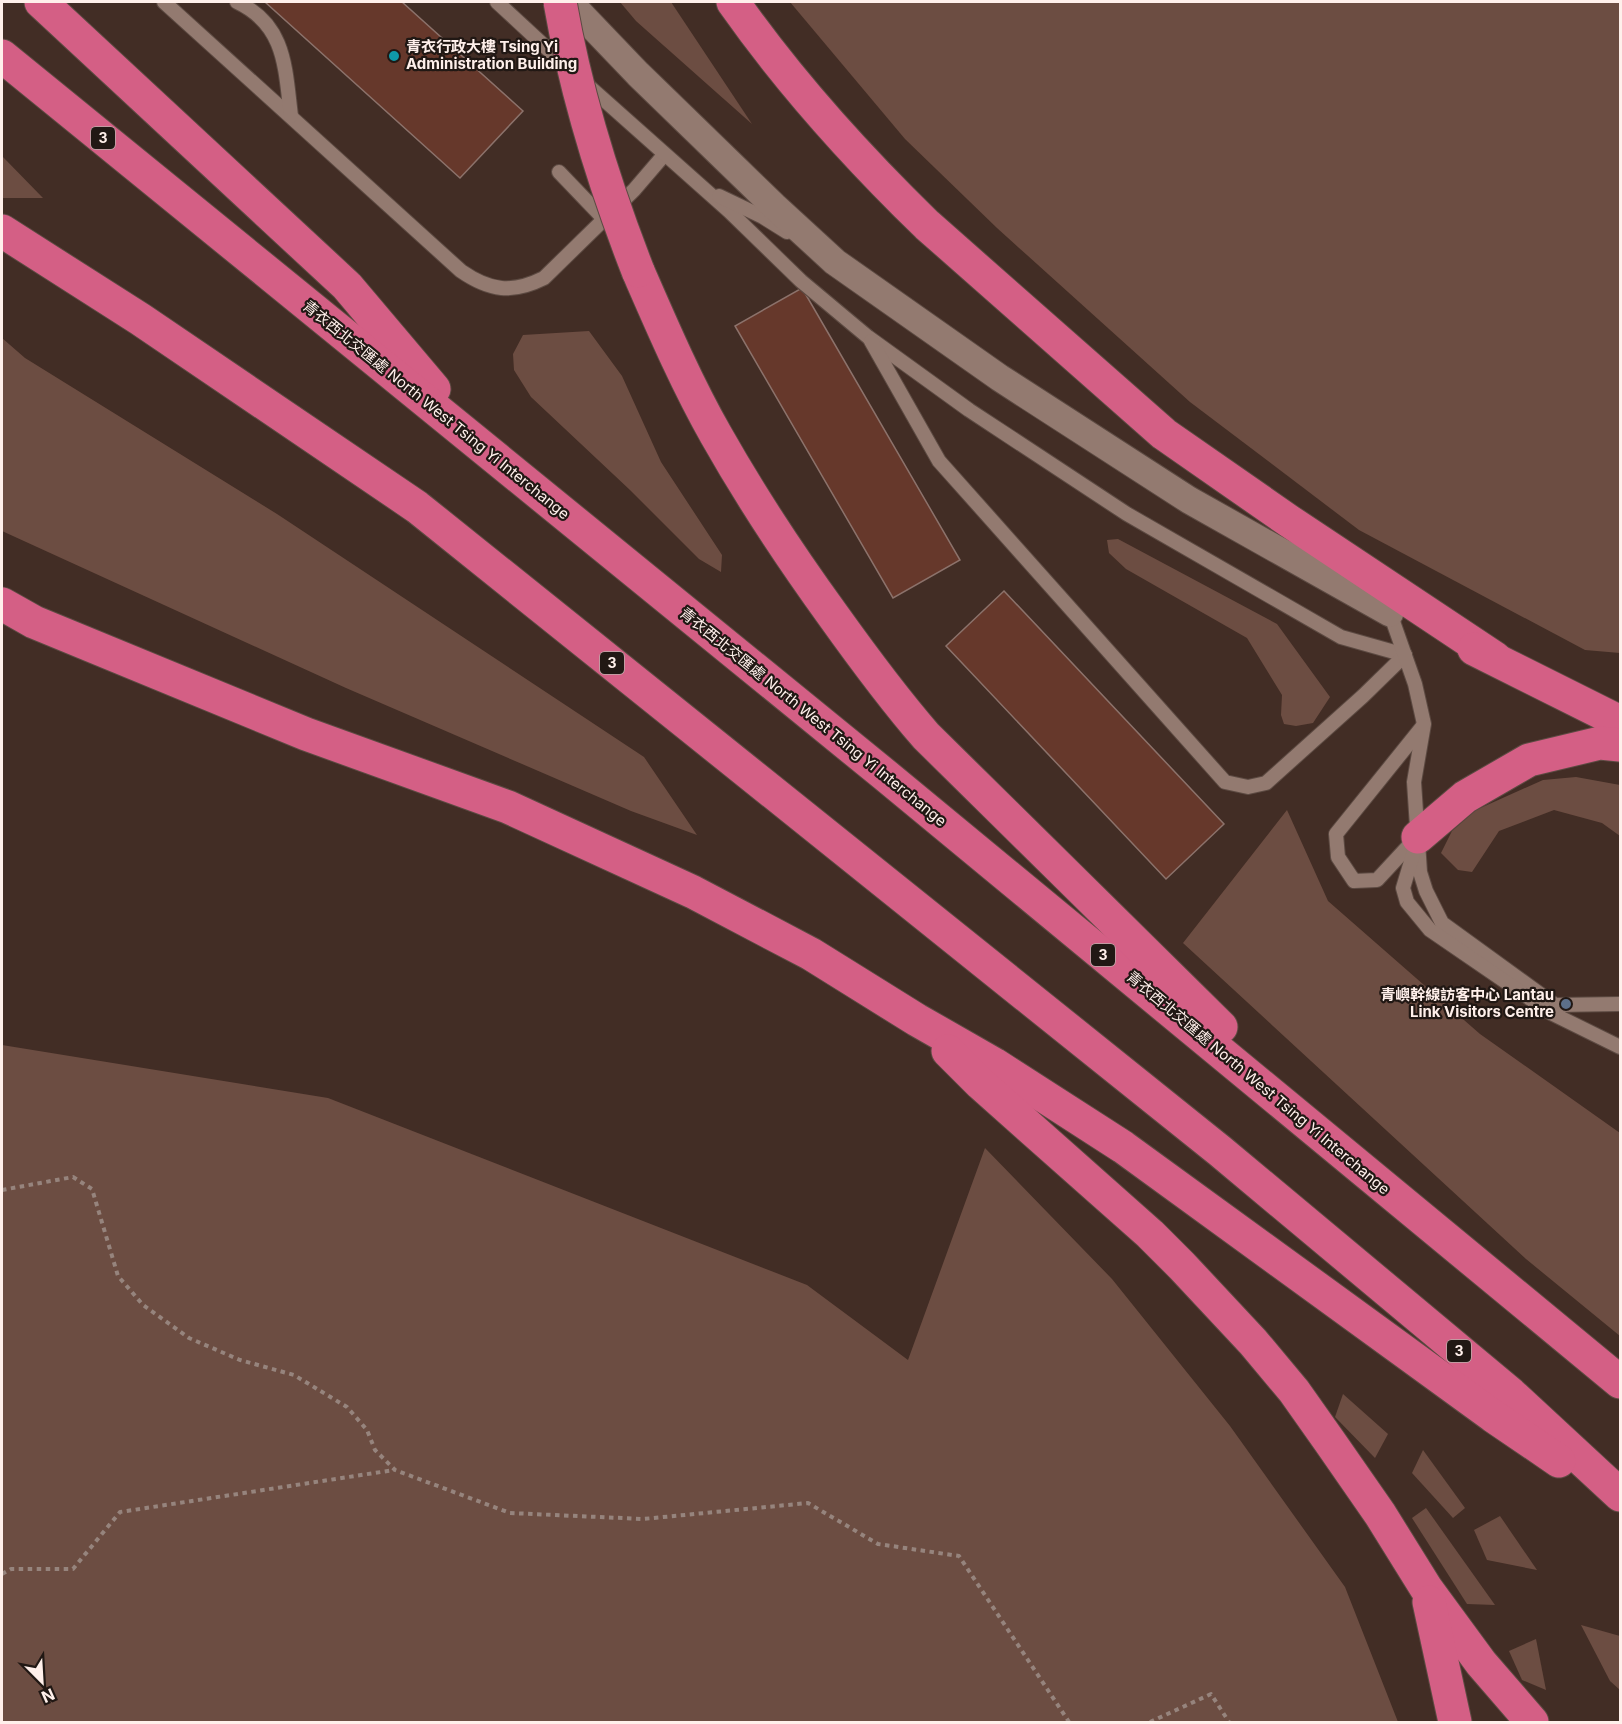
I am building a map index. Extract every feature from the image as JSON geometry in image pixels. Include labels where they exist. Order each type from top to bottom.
[{"type":"highway","points":[[41,2],[347,286],[489,454]]},
{"type":"highway","points":[[560,2],[588,125],[615,208],[663,329],[690,385],[744,483],[795,562],[890,694],[926,736],[1220,1027],[1320,1135]]},
{"type":"highway","points":[[733,2],[815,109],[905,204],[1164,434],[1495,658]]},
{"type":"highway","name":"青衣西北交匯處 North West Tsing Yi Interchange","points":[[2,56],[885,775],[1620,1382]]},
{"type":"highway","name":"3","points":[[2,231],[140,319],[417,507],[1220,1150],[1511,1394],[1620,1495]]},
{"type":"highway","points":[[2,604],[34,622],[284,725],[508,807],[693,892],[811,954],[917,1020],[994,1064],[1123,1147],[1493,1416],[1620,1503]]},
{"type":"highway","points":[[1390,613],[1495,658],[1620,721]]},
{"type":"highway","points":[[1418,837],[1464,797],[1529,760],[1600,743],[1620,745]]},
{"type":"highway","points":[[917,1020],[981,1084],[1150,1234],[1253,1342],[1294,1391],[1380,1514],[1426,1588],[1481,1663],[1532,1722]]},
{"type":"highway","points":[[1426,1588],[1455,1722]]},
{"type":"street","points":[[569,2],[638,74],[834,261],[1000,378],[1189,500],[1390,613]]},
{"type":"lane","points":[[164,2],[461,271],[485,285],[511,289],[528,286],[544,278],[634,190],[664,155]]},
{"type":"lane","points":[[237,2],[247,6],[262,18],[276,36],[282,50],[291,116]]},
{"type":"lane","points":[[496,2],[729,211],[801,280],[868,337],[969,410],[1127,514],[1341,637],[1405,655]]},
{"type":"lane","points":[[664,155],[718,196],[763,217],[834,261]]},
{"type":"lane","points":[[559,172],[604,219]]},
{"type":"lane","points":[[868,337],[939,462],[1225,782],[1248,787],[1266,783],[1405,655]]},
{"type":"lane","points":[[1390,613],[1415,684],[1424,724],[1414,782],[1420,872],[1426,891],[1442,923],[1555,1005],[1620,1008]]},
{"type":"lane","points":[[1418,837],[1377,880],[1354,881],[1338,857],[1336,834],[1424,724]]},
{"type":"lane","points":[[1418,837],[1403,888],[1407,902],[1430,930],[1551,1013],[1620,1047]]},
{"type":"path","points":[[2,1190],[73,1177],[92,1189],[118,1276],[143,1305],[189,1338],[240,1360],[294,1375],[347,1407],[367,1430],[375,1450],[395,1470],[510,1512],[643,1519],[808,1503],[878,1544],[959,1556],[1069,1722]]},
{"type":"path","points":[[2,1574],[11,1569],[73,1569],[120,1512],[395,1470]]},
{"type":"path","points":[[1150,1722],[1211,1694],[1229,1722]]},
{"type":"shaded area","points":[[620,2],[671,2],[752,124],[636,21]]},
{"type":"shaded area","points":[[790,2],[1620,2],[1620,653],[1585,650],[1359,530],[1190,402],[997,228],[905,139]]},
{"type":"shaded area","points":[[2,156],[43,198],[2,198]]},
{"type":"shaded area","points":[[589,331],[622,376],[661,462],[722,555],[721,572],[699,559],[531,397],[514,370],[513,354],[523,335]]},
{"type":"shaded area","points":[[2,338],[25,358],[277,514],[644,757],[697,835],[631,811],[346,688],[2,531]]},
{"type":"shaded area","points":[[1118,539],[1277,624],[1330,697],[1313,723],[1296,726],[1284,724],[1281,715],[1282,695],[1247,638],[1126,569],[1109,553],[1107,540]]},
{"type":"shaded area","points":[[1576,777],[1620,785],[1620,836],[1602,823],[1554,810],[1499,831],[1472,872],[1458,870],[1441,853],[1452,831],[1476,810],[1543,780]]},
{"type":"shaded area","points":[[1287,810],[1328,901],[1480,1034],[1620,1133],[1620,1336],[1526,1259],[1183,943]]},
{"type":"shaded area","points":[[2,1045],[328,1098],[807,1285],[908,1360],[985,1148],[1112,1279],[1230,1426],[1345,1587],[1398,1722],[2,1722]]},
{"type":"shaded area","points":[[1343,1394],[1388,1434],[1375,1458],[1335,1417]]},
{"type":"shaded area","points":[[1423,1450],[1465,1508],[1453,1518],[1412,1473]]},
{"type":"shaded area","points":[[1426,1508],[1495,1605],[1467,1604],[1412,1518]]},
{"type":"shaded area","points":[[1500,1516],[1537,1570],[1487,1560],[1474,1530]]},
{"type":"shaded area","points":[[1581,1625],[1620,1636],[1620,1690],[1610,1681]]},
{"type":"shaded area","points":[[1536,1639],[1546,1690],[1522,1680],[1509,1651]]},
{"type":"building","name":"青衣行政大樓 Tsing Yi Administration Building","points":[[265,2],[402,2],[523,111],[460,178]]},
{"type":"building","points":[[802,288],[960,560],[893,598],[735,326]]},
{"type":"building","points":[[1004,591],[1224,824],[1166,879],[946,646]]},
{"type":"place","name":"青衣行政大樓 Tsing Yi Administration Building","points":[[394,56]]},
{"type":"place","name":"青嶼幹線訪客中心 Lantau Link Visitors Centre","points":[[1566,1004]]}]
